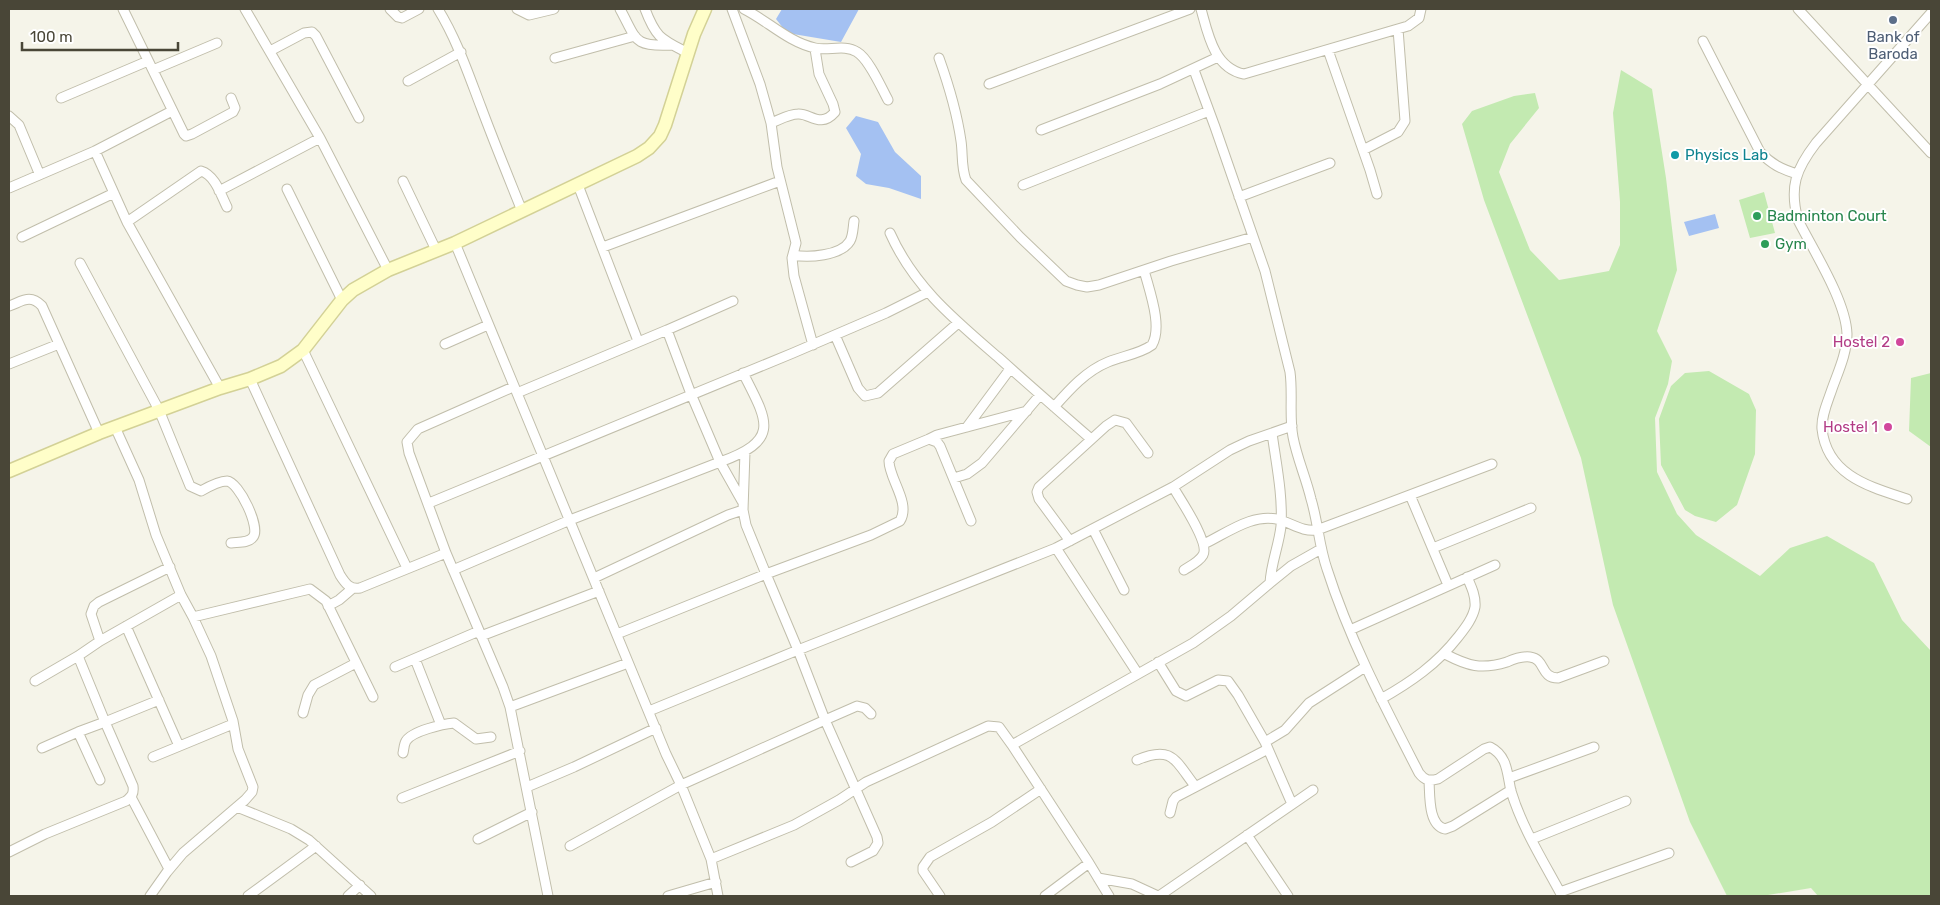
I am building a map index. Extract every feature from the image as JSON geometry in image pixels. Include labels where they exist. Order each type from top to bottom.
[{"type":"street","points":[[123,9],[186,136],[233,112],[234,108],[231,98]]},
{"type":"street","points":[[245,9],[320,138],[388,270]]},
{"type":"street","points":[[390,9],[398,17],[402,18],[418,9]]},
{"type":"street","points":[[440,9],[453,34],[522,211]]},
{"type":"street","points":[[517,9],[529,15],[554,9]]},
{"type":"street","points":[[620,9],[639,42],[650,46],[672,45]]},
{"type":"street","points":[[645,9],[652,28],[661,39],[688,53]]},
{"type":"street","points":[[9,471],[99,433],[159,410],[176,406],[220,388],[250,379],[280,366],[303,350],[342,300],[354,290],[388,270],[522,211],[649,148],[660,136],[688,53],[706,9]]},
{"type":"street","points":[[732,9],[760,84],[771,123],[780,181],[796,243],[792,264],[794,276],[813,344]]},
{"type":"street","points":[[744,9],[801,44],[815,48],[841,48],[856,51],[864,57],[888,100]]},
{"type":"street","points":[[989,84],[1190,9]]},
{"type":"street","points":[[1201,9],[1212,47],[1218,57],[1236,72],[1244,74],[1398,29],[1414,23],[1419,18],[1421,9]]},
{"type":"street","points":[[1798,9],[1931,153]]},
{"type":"street","points":[[1907,499],[1864,485],[1848,475],[1837,463],[1827,447],[1822,429],[1824,413],[1845,351],[1846,321],[1840,303],[1798,220],[1794,206],[1794,189],[1797,174],[1803,160],[1816,143],[1931,13]]},
{"type":"street","points":[[1364,150],[1398,132],[1405,121],[1398,29]]},
{"type":"street","points":[[270,51],[304,33],[312,32],[316,36],[359,118]]},
{"type":"street","points":[[555,58],[635,36]]},
{"type":"street","points":[[1703,41],[1760,152],[1768,162],[1781,170],[1797,174]]},
{"type":"street","points":[[153,70],[216,43]]},
{"type":"street","points":[[771,123],[797,114],[818,120],[829,117],[835,112],[819,74],[815,48]]},
{"type":"street","points":[[1328,50],[1364,150],[1377,194]]},
{"type":"street","points":[[408,81],[460,52]]},
{"type":"street","points":[[1041,130],[1194,70],[1218,57]]},
{"type":"street","points":[[939,58],[954,104],[962,146],[963,172],[972,188],[1066,281],[1077,286],[1099,285],[1253,238]]},
{"type":"street","points":[[62,98],[148,61]]},
{"type":"street","points":[[1194,70],[1265,271],[1290,372],[1292,426],[1295,449],[1311,498],[1321,549],[1335,594],[1365,667],[1419,773],[1422,777],[1430,780],[1438,779],[1484,749],[1490,748],[1501,755],[1506,764],[1517,808],[1561,894],[1669,853]]},
{"type":"street","points":[[9,188],[95,151],[172,111]]},
{"type":"street","points":[[1022,185],[1209,111]]},
{"type":"street","points":[[9,116],[19,125],[39,174]]},
{"type":"street","points":[[219,191],[320,138]]},
{"type":"street","points":[[95,151],[127,222],[220,388]]},
{"type":"street","points":[[1239,197],[1330,163]]},
{"type":"street","points":[[127,222],[201,171],[211,178],[227,207]]},
{"type":"street","points":[[403,181],[436,250]]},
{"type":"street","points":[[603,247],[780,181]]},
{"type":"street","points":[[578,184],[638,341]]},
{"type":"street","points":[[287,189],[342,300]]},
{"type":"street","points":[[22,237],[114,193]]},
{"type":"street","points":[[793,255],[813,257],[844,248],[852,238],[854,221]]},
{"type":"street","points":[[890,233],[904,261],[928,292],[958,323],[1091,439]]},
{"type":"street","points":[[455,242],[711,859],[718,896]]},
{"type":"street","points":[[80,263],[159,410],[190,486],[201,491],[223,481],[228,481],[234,483],[240,490],[254,522],[255,534],[248,541],[231,543]]},
{"type":"street","points":[[1054,407],[1081,379],[1093,370],[1106,362],[1152,345],[1156,339],[1157,325],[1144,270]]},
{"type":"street","points":[[429,503],[835,335],[928,292]]},
{"type":"street","points":[[9,306],[29,298],[36,299],[42,306],[99,433]]},
{"type":"street","points":[[548,896],[510,707],[446,553],[429,503],[408,453],[408,442],[412,434],[418,429],[667,330],[733,300]]},
{"type":"street","points":[[835,335],[858,388],[861,393],[870,396],[878,393],[958,323]]},
{"type":"street","points":[[445,344],[488,325]]},
{"type":"street","points":[[667,330],[690,394],[742,506],[746,525],[825,720],[877,837],[878,844],[873,851],[851,862]]},
{"type":"street","points":[[9,364],[59,344]]},
{"type":"street","points":[[303,350],[407,568]]},
{"type":"street","points":[[967,427],[1010,369]]},
{"type":"street","points":[[453,570],[570,520],[745,452],[760,439],[765,423],[756,398],[743,373]]},
{"type":"street","points":[[250,379],[340,575],[345,582],[353,588],[360,588],[446,553]]},
{"type":"street","points":[[954,478],[967,474],[976,468],[1040,395]]},
{"type":"street","points":[[617,634],[766,574],[871,535],[900,521],[904,511],[889,461],[893,454],[937,435],[1027,411]]},
{"type":"street","points":[[1070,541],[1039,499],[1036,492],[1039,487],[1111,422],[1121,420],[1126,423],[1148,453]]},
{"type":"street","points":[[649,711],[1056,548],[1174,487],[1230,450],[1292,426]]},
{"type":"street","points":[[115,427],[139,480],[156,535],[181,595],[211,656],[233,724],[238,749],[253,787],[252,792],[237,807],[196,840],[169,869],[150,896]]},
{"type":"street","points":[[1270,583],[1270,569],[1281,520],[1281,501],[1272,433]]},
{"type":"street","points":[[930,439],[937,442],[940,446],[971,521]]},
{"type":"street","points":[[742,506],[745,452]]},
{"type":"street","points":[[1204,544],[1251,521],[1264,518],[1281,520],[1305,530],[1317,530],[1492,464]]},
{"type":"street","points":[[1174,487],[1204,544],[1204,555],[1184,570]]},
{"type":"street","points":[[1410,494],[1448,585]]},
{"type":"street","points":[[594,578],[728,515],[742,506]]},
{"type":"street","points":[[1432,548],[1531,508]]},
{"type":"street","points":[[1093,530],[1124,590]]},
{"type":"street","points":[[1056,548],[1138,674]]},
{"type":"street","points":[[1012,745],[1211,632],[1292,566],[1321,549]]},
{"type":"street","points":[[1350,630],[1495,565]]},
{"type":"street","points":[[100,642],[91,614],[94,606],[170,567]]},
{"type":"street","points":[[1381,699],[1420,676],[1445,654],[1467,626],[1475,606],[1474,595],[1467,577]]},
{"type":"street","points":[[328,606],[339,600],[353,588]]},
{"type":"street","points":[[193,617],[310,589],[322,596],[328,606],[373,697]]},
{"type":"street","points":[[395,667],[599,591]]},
{"type":"street","points":[[35,681],[181,595]]},
{"type":"street","points":[[126,626],[179,746]]},
{"type":"street","points":[[1445,654],[1472,666],[1484,667],[1531,657],[1539,662],[1546,674],[1552,678],[1558,678],[1604,661]]},
{"type":"street","points":[[9,852],[46,834],[126,801],[134,792],[78,656]]},
{"type":"street","points":[[415,659],[441,725]]},
{"type":"street","points":[[510,707],[628,662]]},
{"type":"street","points":[[1158,662],[1176,691],[1186,696],[1218,680],[1228,681],[1238,695],[1266,746],[1292,804]]},
{"type":"street","points":[[303,713],[308,694],[314,684],[356,664]]},
{"type":"street","points":[[1170,813],[1176,797],[1266,746],[1286,730],[1309,703],[1365,667]]},
{"type":"street","points":[[42,748],[159,700]]},
{"type":"street","points":[[570,846],[681,785],[825,720],[858,706],[865,708],[871,714]]},
{"type":"street","points":[[403,753],[405,743],[409,737],[441,725],[454,723],[476,739],[491,737]]},
{"type":"street","points":[[153,757],[233,724]]},
{"type":"street","points":[[711,859],[794,825],[839,800],[856,787],[988,726],[998,727],[1012,745],[1109,896]]},
{"type":"street","points":[[527,786],[574,767],[656,728]]},
{"type":"street","points":[[78,732],[100,780]]},
{"type":"street","points":[[1509,778],[1594,747]]},
{"type":"street","points":[[402,798],[520,752]]},
{"type":"street","points":[[1137,760],[1158,753],[1169,756],[1194,786]]},
{"type":"street","points":[[1430,780],[1434,819],[1437,825],[1446,829],[1511,790]]},
{"type":"street","points":[[940,896],[924,871],[925,862],[938,852],[992,822],[1041,790]]},
{"type":"street","points":[[1098,878],[1132,884],[1159,896],[1313,790]]},
{"type":"street","points":[[131,797],[169,869]]},
{"type":"street","points":[[1532,839],[1626,802]]},
{"type":"street","points":[[237,807],[291,829],[316,846],[371,896]]},
{"type":"street","points":[[478,838],[532,812]]},
{"type":"street","points":[[1247,835],[1288,896]]},
{"type":"street","points":[[248,896],[316,846]]},
{"type":"street","points":[[1045,896],[1089,864]]},
{"type":"street","points":[[668,896],[716,882]]},
{"type":"street","points":[[348,896],[360,885]]},
{"type":"green space","points":[[1621,70],[1652,89],[1666,178],[1677,270],[1657,331],[1672,361],[1668,384],[1655,418],[1657,472],[1677,514],[1696,535],[1760,576],[1790,548],[1827,536],[1874,563],[1902,620],[1931,651],[1931,896],[1818,896],[1811,888],[1762,896],[1727,896],[1690,822],[1613,605],[1581,458],[1484,200],[1462,124],[1472,111],[1514,96],[1535,93],[1539,108],[1510,144],[1499,172],[1530,250],[1559,280],[1609,271],[1620,245],[1620,202],[1613,113]]},
{"type":"green space","name":"Badminton Court","points":[[1764,192],[1775,233],[1750,238],[1739,200]]},
{"type":"green space","points":[[1709,371],[1749,394],[1756,410],[1755,454],[1737,505],[1716,522],[1695,516],[1685,510],[1661,465],[1659,419],[1671,386],[1685,373]]},
{"type":"green space","points":[[1931,373],[1931,447],[1909,431],[1911,378]]},
{"type":"water","points":[[782,9],[859,9],[841,42],[787,33],[776,19]]},
{"type":"water","points":[[856,116],[878,122],[895,152],[921,176],[921,199],[889,188],[866,184],[856,176],[861,154],[846,128]]},
{"type":"water","points":[[1715,214],[1719,228],[1689,236],[1684,222]]},
{"type":"place","name":"Bank of Baroda","points":[[1893,20]]},
{"type":"place","name":"Physics Lab","points":[[1675,155]]},
{"type":"place","name":"Badminton Court","points":[[1757,216]]},
{"type":"place","name":"Gym","points":[[1765,244]]},
{"type":"place","name":"Hostel 2","points":[[1900,342]]},
{"type":"place","name":"Hostel 1","points":[[1888,427]]}]
